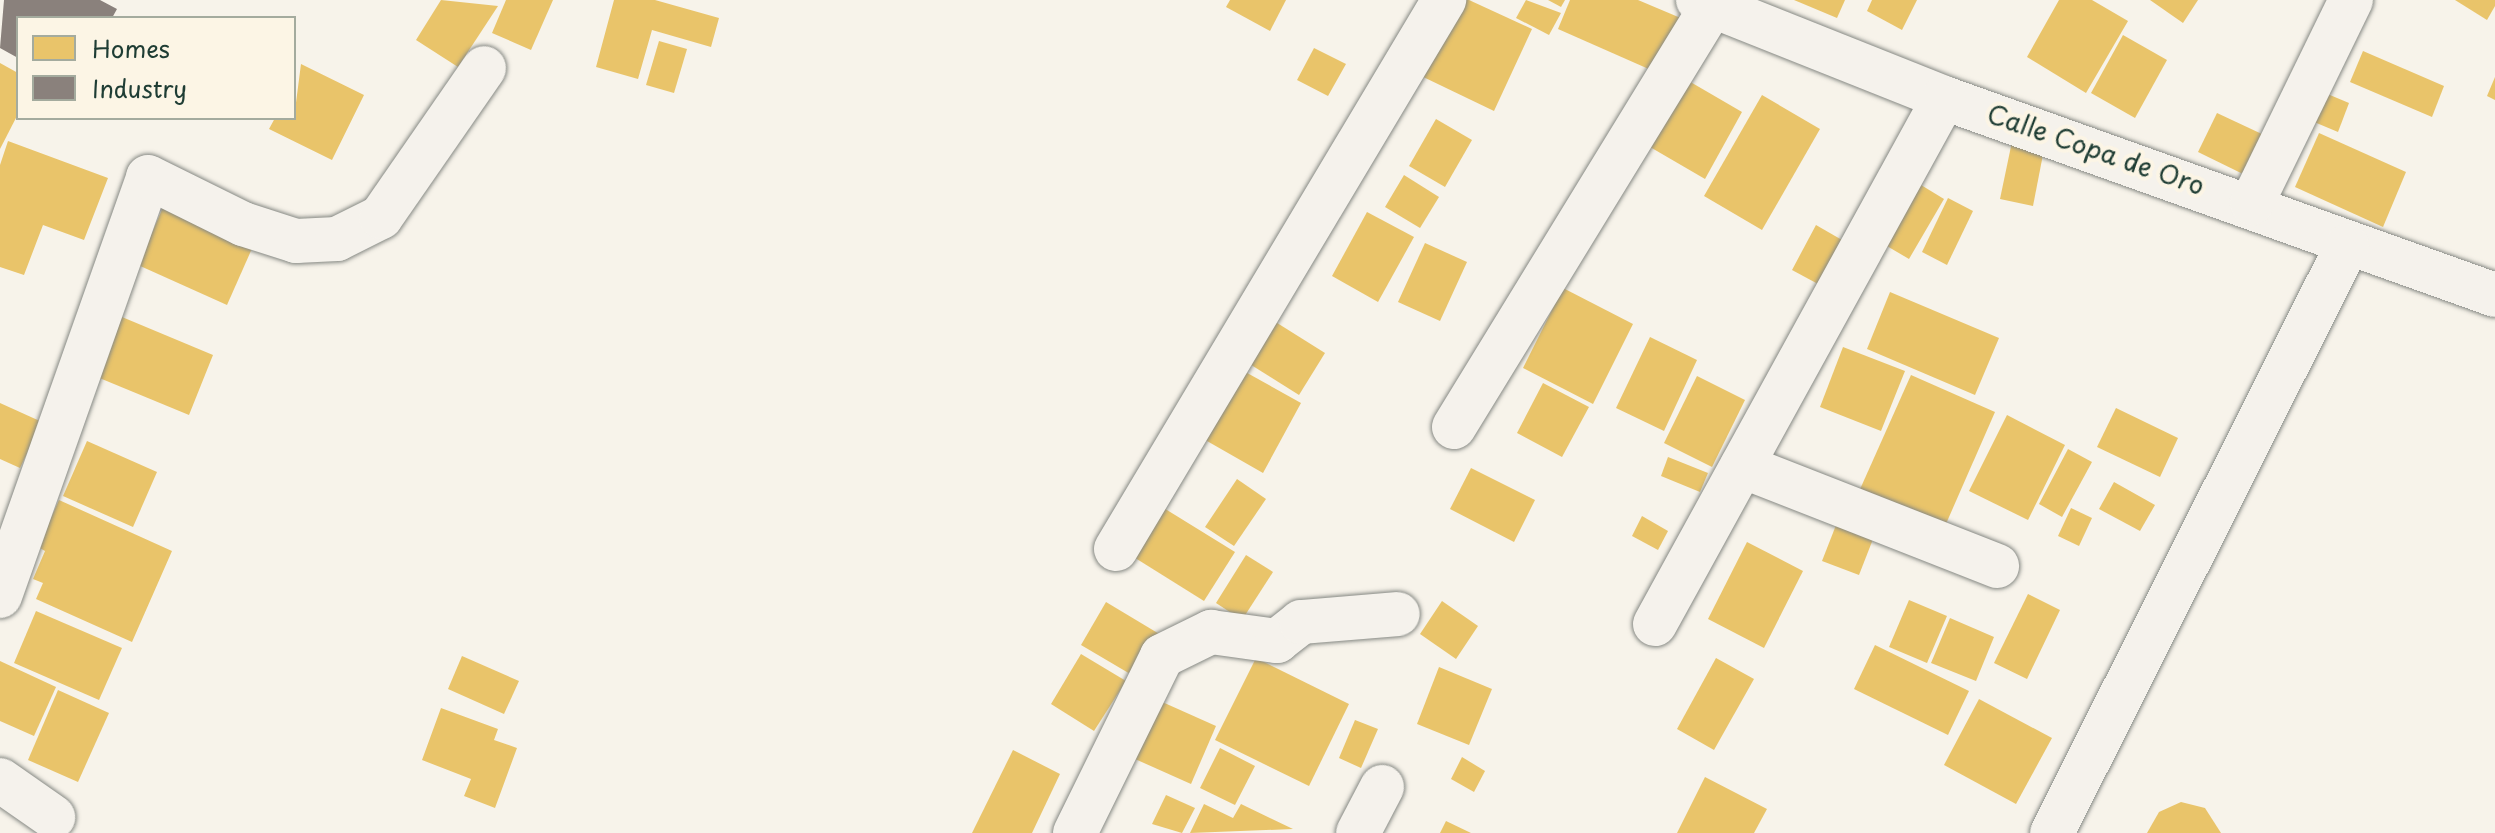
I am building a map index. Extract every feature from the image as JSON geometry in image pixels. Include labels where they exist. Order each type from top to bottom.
[{"type":"street","points":[[1116,549],[1444,0]]},
{"type":"street","points":[[2252,203],[2351,0]]},
{"type":"street","points":[[1454,427],[1705,3]]},
{"type":"street","name":"Calle Copa de Oro","points":[[1705,3],[1944,98],[2252,203],[2347,246],[2495,295]]},
{"type":"street","points":[[0,596],[148,177],[257,228],[296,241],[337,239],[381,217],[484,68]]},
{"type":"street","points":[[1655,624],[1944,98]]},
{"type":"street","points":[[2052,833],[2347,246]]},
{"type":"street","points":[[1742,466],[1997,566]]},
{"type":"street","points":[[1075,833],[1162,656],[1211,632],[1277,641],[1301,622],[1398,614]]},
{"type":"street","points":[[0,780],[53,817]]},
{"type":"street","points":[[1358,833],[1382,787]]},
{"type":"building: Homes","points":[[441,0],[498,6],[458,67],[416,40]]},
{"type":"building: Homes","points":[[506,0],[553,0],[531,50],[492,33]]},
{"type":"building: Homes","points":[[614,0],[655,0],[719,18],[711,47],[652,30],[638,79],[596,67]]},
{"type":"building: Homes","points":[[1230,0],[1286,0],[1270,31],[1226,7]]},
{"type":"building: Homes","points":[[1451,0],[1469,0],[1532,29],[1494,111],[1417,74]]},
{"type":"building: Homes","points":[[1526,0],[1561,13],[1549,35],[1516,18]]},
{"type":"building: Homes","points":[[1548,0],[1565,0],[1561,7]]},
{"type":"building: Homes","points":[[1570,0],[1638,0],[1683,19],[1660,74],[1558,29]]},
{"type":"building: Homes","points":[[1794,0],[1845,0],[1837,18]]},
{"type":"building: Homes","points":[[1872,0],[1917,0],[1902,30],[1867,11]]},
{"type":"building: Homes","points":[[2059,0],[2092,0],[2128,21],[2086,93],[2027,57]]},
{"type":"building: Homes","points":[[2150,0],[2198,0],[2183,23]]},
{"type":"building: Homes","points":[[2455,0],[2495,0],[2495,6],[2487,20]]},
{"type":"building: Homes","points":[[2123,35],[2167,60],[2135,118],[2091,93]]},
{"type":"building: Homes","points":[[659,41],[687,49],[674,93],[646,85]]},
{"type":"building: Homes","points":[[1314,48],[1346,64],[1328,96],[1297,80]]},
{"type":"building: Homes","points":[[2363,51],[2444,86],[2432,117],[2350,82]]},
{"type":"building: Homes","points":[[0,63],[16,72],[16,118],[0,149]]},
{"type":"building: Homes","points":[[301,64],[364,95],[332,160],[269,129],[274,120],[296,120]]},
{"type":"building: Homes","points":[[2495,77],[2495,100],[2487,96]]},
{"type":"building: Homes","points":[[1687,80],[1742,112],[1705,179],[1650,147]]},
{"type":"building: Homes","points":[[2318,90],[2349,103],[2338,132],[2307,119]]},
{"type":"building: Homes","points":[[1762,95],[1820,129],[1762,230],[1704,196]]},
{"type":"building: Homes","points":[[2217,113],[2264,135],[2245,175],[2198,152]]},
{"type":"building: Homes","points":[[1436,119],[1472,140],[1445,187],[1409,166]]},
{"type":"building: Homes","points":[[2014,132],[2046,139],[2033,206],[2000,199]]},
{"type":"building: Homes","points":[[2319,133],[2406,172],[2383,227],[2295,187]]},
{"type":"building: Homes","points":[[8,141],[108,178],[84,240],[43,225],[24,275],[0,267],[0,165]]},
{"type":"building: Homes","points":[[1404,175],[1439,197],[1420,228],[1385,207]]},
{"type":"building: Homes","points":[[1921,185],[1944,199],[1909,259],[1875,239]]},
{"type":"building: Homes","points":[[1948,198],[1973,211],[1947,265],[1922,252]]},
{"type":"building: Homes","points":[[164,205],[254,244],[227,305],[138,265]]},
{"type":"building: Homes","points":[[1367,212],[1414,237],[1378,302],[1332,276]]},
{"type":"building: Homes","points":[[1816,225],[1842,240],[1818,284],[1792,270]]},
{"type":"building: Homes","points":[[1425,243],[1467,262],[1440,321],[1398,302]]},
{"type":"building: Homes","points":[[1563,288],[1633,324],[1593,404],[1523,368]]},
{"type":"building: Homes","points":[[1890,292],[1999,338],[1975,395],[1867,349]]},
{"type":"building: Homes","points":[[1266,316],[1325,353],[1299,395],[1240,358]]},
{"type":"building: Homes","points":[[122,317],[213,355],[189,415],[97,377]]},
{"type":"building: Homes","points":[[1650,337],[1697,360],[1664,431],[1616,408]]},
{"type":"building: Homes","points":[[1843,347],[1905,371],[1881,431],[1820,407]]},
{"type":"building: Homes","points":[[1231,364],[1301,403],[1263,473],[1193,433]]},
{"type":"building: Homes","points":[[1911,375],[1995,412],[1942,533],[1857,496]]},
{"type":"building: Homes","points":[[1697,376],[1745,400],[1712,467],[1664,443]]},
{"type":"building: Homes","points":[[1543,383],[1589,407],[1562,457],[1517,433]]},
{"type":"building: Homes","points":[[0,403],[42,422],[20,468],[0,459]]},
{"type":"building: Homes","points":[[2116,408],[2178,438],[2160,477],[2097,447]]},
{"type":"building: Homes","points":[[2007,415],[2065,445],[2028,520],[1969,491]]},
{"type":"building: Homes","points":[[87,441],[157,472],[133,527],[63,496]]},
{"type":"building: Homes","points":[[2068,449],[2092,462],[2062,517],[2039,504]]},
{"type":"building: Homes","points":[[1668,457],[1708,473],[1700,492],[1661,476]]},
{"type":"building: Homes","points":[[1471,468],[1535,500],[1514,542],[1450,509]]},
{"type":"building: Homes","points":[[1237,479],[1266,499],[1234,546],[1205,527]]},
{"type":"building: Homes","points":[[2114,482],[2155,505],[2140,531],[2099,509]]},
{"type":"building: Homes","points":[[59,500],[172,551],[132,642],[36,599],[43,583],[33,579],[45,551],[38,547]]},
{"type":"building: Homes","points":[[1154,502],[1235,552],[1204,601],[1124,551]]},
{"type":"building: Homes","points":[[2071,508],[2092,518],[2079,546],[2058,536]]},
{"type":"building: Homes","points":[[1642,516],[1668,531],[1658,550],[1632,536]]},
{"type":"building: Homes","points":[[1838,520],[1875,534],[1859,575],[1822,561]]},
{"type":"building: Homes","points":[[1747,542],[1803,571],[1764,648],[1708,619]]},
{"type":"building: Homes","points":[[1246,555],[1273,572],[1242,620],[1216,603]]},
{"type":"building: Homes","points":[[2028,594],[2060,610],[2027,679],[1994,663]]},
{"type":"building: Homes","points":[[1909,600],[1947,616],[1927,663],[1889,647]]},
{"type":"building: Homes","points":[[1442,601],[1478,626],[1456,659],[1420,634]]},
{"type":"building: Homes","points":[[1106,602],[1161,635],[1137,678],[1081,645]]},
{"type":"building: Homes","points":[[36,611],[122,648],[99,700],[14,663]]},
{"type":"building: Homes","points":[[1950,618],[1994,637],[1976,681],[1931,663]]},
{"type":"building: Homes","points":[[1875,645],[1969,691],[1948,735],[1854,689]]},
{"type":"building: Homes","points":[[1081,654],[1126,681],[1094,731],[1051,704]]},
{"type":"building: Homes","points":[[462,656],[519,681],[504,714],[448,689]]},
{"type":"building: Homes","points":[[1256,658],[1349,704],[1309,786],[1215,740]]},
{"type":"building: Homes","points":[[1716,658],[1754,679],[1714,750],[1677,729]]},
{"type":"building: Homes","points":[[0,661],[56,687],[34,736],[0,721]]},
{"type":"building: Homes","points":[[1439,667],[1492,689],[1469,745],[1417,724]]},
{"type":"building: Homes","points":[[58,690],[109,713],[78,782],[28,760]]},
{"type":"building: Homes","points":[[1979,699],[2052,738],[2016,804],[1944,765]]},
{"type":"building: Homes","points":[[1160,701],[1216,726],[1191,784],[1135,759]]},
{"type":"building: Homes","points":[[441,708],[498,729],[494,740],[517,748],[495,808],[464,796],[471,779],[422,760]]},
{"type":"building: Homes","points":[[1355,720],[1378,729],[1361,768],[1339,758]]},
{"type":"building: Homes","points":[[1220,748],[1255,766],[1235,805],[1200,788]]},
{"type":"building: Homes","points":[[1013,750],[1060,774],[1032,833],[972,833]]},
{"type":"building: Homes","points":[[1462,757],[1485,771],[1474,792],[1451,779]]},
{"type":"building: Homes","points":[[1705,777],[1767,809],[1754,833],[1677,833]]},
{"type":"building: Homes","points":[[1166,795],[1195,808],[1182,833],[1152,824]]},
{"type":"building: Homes","points":[[2181,802],[2205,808],[2221,833],[2147,833],[2159,812]]},
{"type":"building: Homes","points":[[1204,804],[1233,818],[1241,804],[1293,829],[1190,833]]},
{"type":"building: Homes","points":[[1446,821],[1471,833],[1440,833]]},
{"type":"building: Industry","points":[[4,0],[100,0],[117,9],[113,16],[16,16],[16,57],[0,48]]}]
